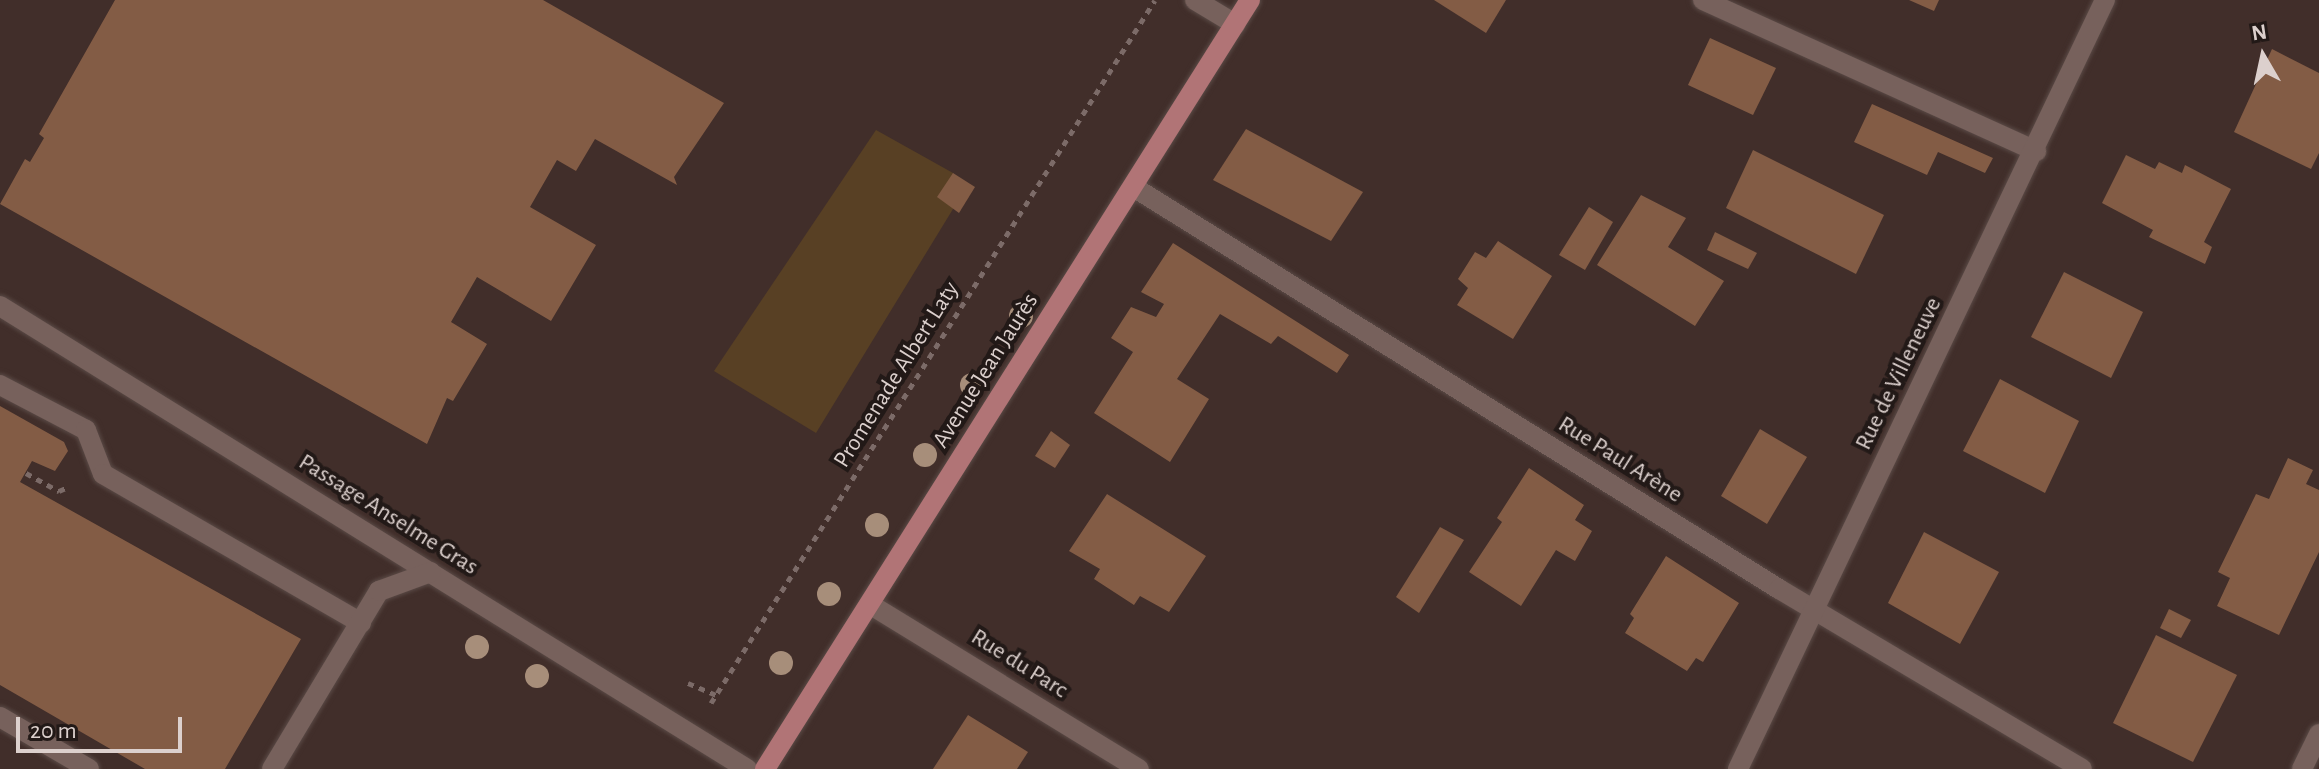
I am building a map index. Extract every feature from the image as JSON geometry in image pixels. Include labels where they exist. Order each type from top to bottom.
[{"type":"main road","name":"Avenue Jean Jaurès","points":[[765,769],[1135,188],[1250,0]]},
{"type":"street","points":[[1195,0],[1235,24]]},
{"type":"street","points":[[1703,0],[2036,151]]},
{"type":"street","name":"Rue de Villeneuve","points":[[1738,769],[2036,151],[2105,0]]},
{"type":"street","name":"Rue Paul Arène","points":[[1135,188],[1814,610],[2082,769]]},
{"type":"street","name":"Passage Anselme Gras","points":[[0,306],[747,769]]},
{"type":"street","points":[[0,385],[86,430],[103,474],[361,623]]},
{"type":"street","points":[[272,769],[379,591],[431,572]]},
{"type":"street","name":"Rue du Parc","points":[[871,605],[1139,769]]},
{"type":"street","points":[[0,717],[89,769]]},
{"type":"street","points":[[2302,769],[2319,734]]},
{"type":"path","name":"Promenade Albert Laty","points":[[691,735],[1155,0]]},
{"type":"shaded area","points":[[876,130],[953,173],[953,209],[816,433],[714,371]]},
{"type":"building","points":[[115,0],[543,0],[724,103],[674,177],[677,185],[595,139],[576,171],[557,160],[530,207],[596,245],[551,321],[477,277],[451,322],[487,344],[453,401],[447,398],[427,444],[0,204],[25,159],[30,162],[44,138],[39,134]]},
{"type":"building","points":[[1434,0],[1506,0],[1486,33]]},
{"type":"building","points":[[1909,0],[1939,0],[1934,11]]},
{"type":"building","points":[[1710,38],[1776,68],[1753,115],[1688,85]]},
{"type":"building","points":[[2272,49],[2319,73],[2319,153],[2311,169],[2234,132]]},
{"type":"building","points":[[1872,104],[1993,158],[1985,173],[1938,152],[1927,175],[1854,142]]},
{"type":"building","points":[[1246,129],[1363,192],[1331,241],[1213,180]]},
{"type":"building","points":[[1753,150],[1884,215],[1856,274],[1726,208]]},
{"type":"building","points":[[2126,155],[2155,169],[2159,162],[2182,173],[2185,165],[2231,189],[2204,242],[2212,247],[2205,264],[2149,237],[2153,230],[2102,203]]},
{"type":"building","points":[[953,173],[975,187],[959,213],[937,197]]},
{"type":"building","points":[[1641,195],[1686,218],[1668,247],[1724,281],[1695,326],[1597,265]]},
{"type":"building","points":[[1589,207],[1613,222],[1585,270],[1559,255]]},
{"type":"building","points":[[1715,232],[1757,253],[1748,269],[1707,250]]},
{"type":"building","points":[[1498,241],[1552,276],[1513,339],[1457,305],[1468,288],[1458,279],[1475,252],[1486,258]]},
{"type":"building","points":[[1173,243],[1349,355],[1337,373],[1278,336],[1271,344],[1220,314],[1177,379],[1209,399],[1170,462],[1094,413],[1133,352],[1111,338],[1131,307],[1156,317],[1164,304],[1141,292]]},
{"type":"building","points":[[2064,272],[2143,312],[2111,378],[2031,337]]},
{"type":"building","points":[[2000,379],[2079,421],[2045,493],[1963,451]]},
{"type":"building","points":[[0,406],[64,442],[68,451],[55,471],[32,461],[20,482],[301,639],[225,769],[145,769],[0,685]]},
{"type":"building","points":[[1760,429],[1807,457],[1767,524],[1721,496]]},
{"type":"building","points":[[1051,431],[1070,445],[1055,468],[1035,456]]},
{"type":"building","points":[[2288,458],[2313,470],[2306,484],[2319,490],[2319,552],[2279,635],[2217,606],[2230,578],[2218,572],[2256,494],[2269,499]]},
{"type":"building","points":[[1529,468],[1584,505],[1575,520],[1592,531],[1575,561],[1556,550],[1521,606],[1469,572],[1502,522],[1497,518]]},
{"type":"building","points":[[1107,494],[1206,556],[1169,612],[1140,596],[1134,605],[1094,579],[1100,569],[1069,551]]},
{"type":"building","points":[[1440,527],[1464,540],[1419,613],[1396,597]]},
{"type":"building","points":[[1924,532],[1999,572],[1960,644],[1888,603]]},
{"type":"building","points":[[1666,556],[1739,603],[1703,662],[1696,658],[1687,671],[1625,633],[1634,618],[1630,614]]},
{"type":"building","points":[[2169,609],[2191,620],[2181,638],[2160,628]]},
{"type":"building","points":[[2156,635],[2237,675],[2193,762],[2113,723]]},
{"type":"building","points":[[968,715],[1028,752],[1017,769],[933,769]]}]
